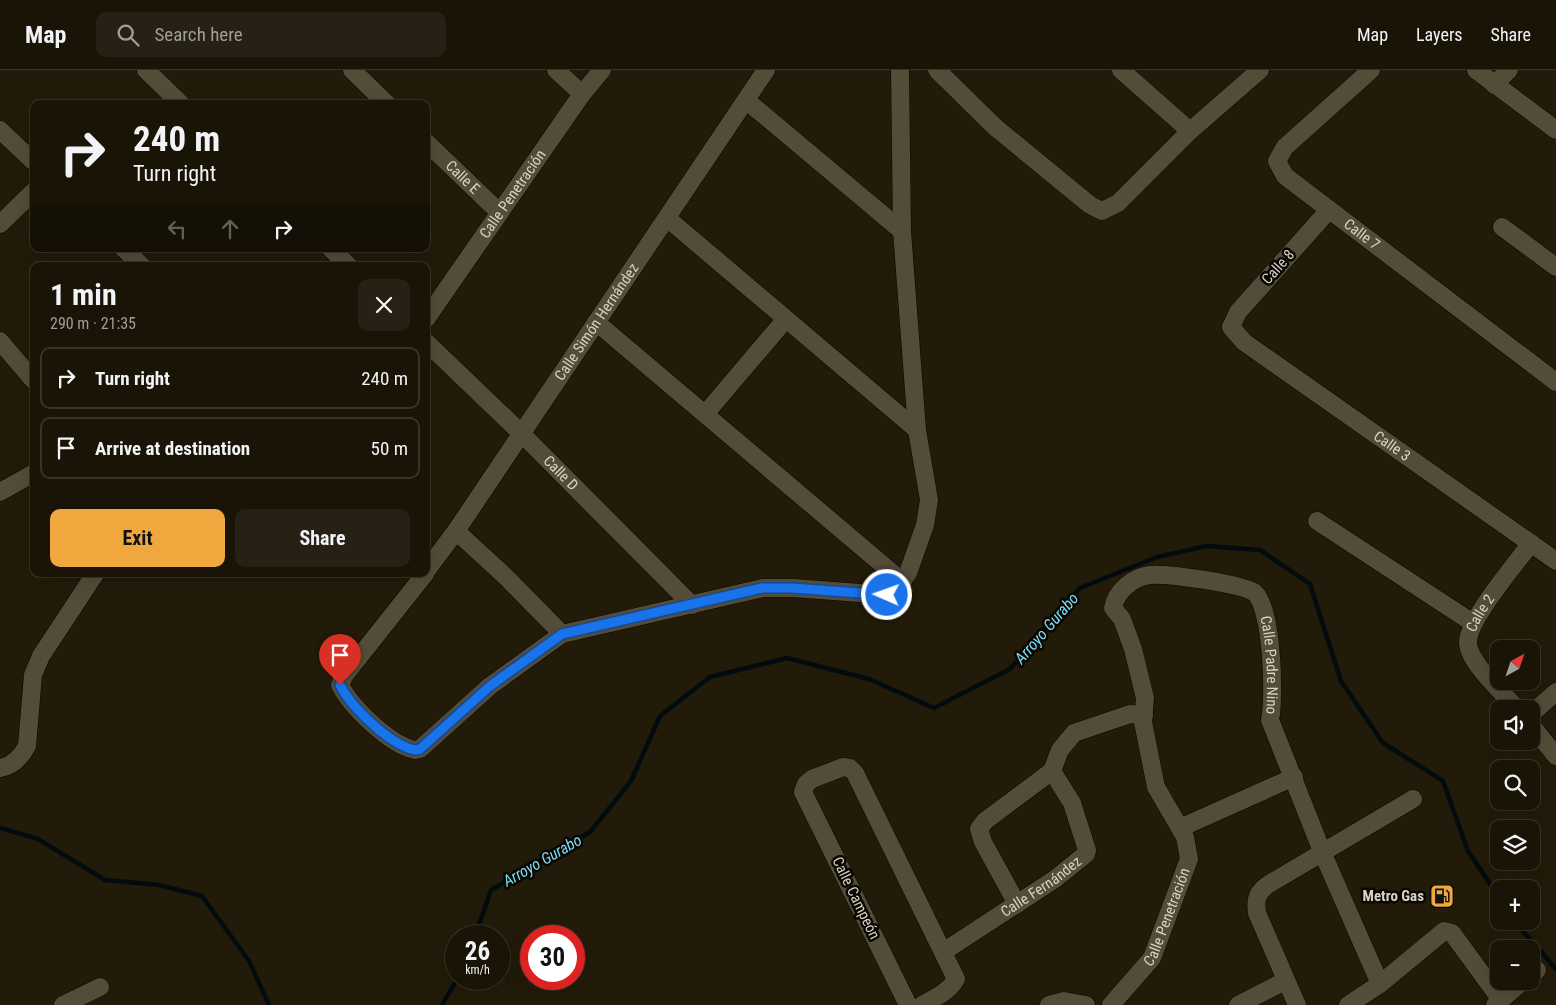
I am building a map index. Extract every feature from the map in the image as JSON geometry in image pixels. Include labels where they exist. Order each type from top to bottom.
[{"type":"street","points":[[146,70],[177,100]]},
{"type":"street","points":[[352,70],[383,100]]},
{"type":"street","points":[[556,70],[582,94]]},
{"type":"street","name":"Calle Penetración","points":[[430,313],[582,94],[602,70]]},
{"type":"street","name":"Calle Simón Hernández","points":[[430,566],[456,531],[521,432],[747,101],[766,70]]},
{"type":"street","points":[[456,531],[507,578],[562,634],[692,606],[762,588],[792,588],[887,595],[903,582],[919,547],[929,500],[917,430],[902,231],[900,70]]},
{"type":"street","points":[[937,70],[995,127],[1090,205],[1102,211],[1118,203],[1190,130],[1260,70]]},
{"type":"street","points":[[1121,70],[1190,130]]},
{"type":"street","name":"Calle 7","points":[[1370,70],[1285,147],[1278,161],[1285,176],[1556,382]]},
{"type":"street","points":[[1476,70],[1556,130]]},
{"type":"street","points":[[1494,84],[1509,70]]},
{"type":"street","points":[[747,101],[902,231]]},
{"type":"street","points":[[0,130],[30,158]]},
{"type":"street","name":"Calle E","points":[[430,146],[499,212]]},
{"type":"street","points":[[0,224],[30,194]]},
{"type":"street","name":"Calle 8","points":[[1231,327],[1238,312],[1329,210]]},
{"type":"street","points":[[667,218],[917,430]]},
{"type":"street","points":[[1502,227],[1556,267]]},
{"type":"street","points":[[127,252],[138,262]]},
{"type":"street","points":[[333,252],[344,262]]},
{"type":"street","points":[[706,413],[786,320]]},
{"type":"street","points":[[596,322],[706,413],[903,582]]},
{"type":"street","name":"Calle 3","points":[[1231,327],[1244,342],[1556,561]]},
{"type":"street","points":[[0,341],[30,376]]},
{"type":"street","name":"Calle D","points":[[430,346],[521,432],[692,606]]},
{"type":"street","points":[[0,492],[30,475]]},
{"type":"street","points":[[1317,521],[1473,623]]},
{"type":"street","name":"Calle 2","points":[[1509,700],[1476,662],[1468,644],[1473,623],[1531,543]]},
{"type":"street","name":"Calle Padre Nino","points":[[1122,619],[1113,608],[1115,598],[1125,587],[1152,574],[1240,585],[1256,593],[1266,612],[1271,659],[1273,708],[1270,720],[1323,854],[1380,984]]},
{"type":"street","points":[[0,768],[13,763],[22,756],[27,746],[33,675],[41,656],[93,577]]},
{"type":"street","name":"Calle Simón Hernández","points":[[422,577],[344,676],[340,685],[352,703],[398,744],[415,750],[420,749],[490,686],[562,634]]},
{"type":"street","name":"Calle Penetración","points":[[1111,1005],[1152,958],[1190,859],[1185,837],[1156,787],[1143,722],[1145,698],[1134,649],[1122,619]]},
{"type":"street","points":[[1540,706],[1556,692]]},
{"type":"street","points":[[1017,904],[983,842],[979,829],[985,821],[1052,771],[1060,750],[1074,733],[1130,714],[1144,715]]},
{"type":"street","points":[[1540,736],[1556,756]]},
{"type":"street","name":"Calle Campeón","points":[[908,1005],[804,792],[806,784],[812,779],[843,766],[850,768],[943,952]]},
{"type":"street","name":"Calle Fernández","points":[[943,952],[1083,858],[1087,850],[1072,803],[1052,771]]},
{"type":"street","points":[[1180,828],[1294,777]]},
{"type":"street","points":[[1297,1005],[1257,913],[1256,902],[1258,894],[1269,884],[1414,799]]},
{"type":"street","points":[[1348,1005],[1380,984],[1439,933],[1448,932],[1452,933],[1498,1002],[1512,990]]},
{"type":"street","points":[[922,1005],[946,992],[953,986],[956,979],[943,952]]},
{"type":"street","points":[[1238,1005],[1285,981]]},
{"type":"street","points":[[63,1005],[100,986]]},
{"type":"street","points":[[1049,1005],[1064,1001],[1086,1005]]},
{"type":"waterway","name":"Arroyo Gurabo","points":[[479,925],[491,890],[590,832],[631,781],[660,716],[710,677],[787,658],[869,679],[934,708],[1010,669],[1080,588],[1157,557],[1207,546],[1260,550],[1310,584],[1341,681],[1383,743],[1443,781],[1468,851],[1490,884]]},
{"type":"waterway","name":"Arroyo Gurabo","points":[[0,828],[38,839],[105,880],[159,885],[202,896],[249,961],[269,1005]]},
{"type":"waterway","name":"Arroyo Gurabo","points":[[1522,930],[1556,969]]},
{"type":"waterway","name":"Arroyo Gurabo","points":[[442,1005],[451,990]]},
{"type":"place","name":"Metro Gas","points":[[1442,896]]},
{"type":"route","points":[[340,685],[362,714],[398,744],[415,750],[420,749],[490,686],[562,634],[692,606],[762,588],[792,588],[887,595]]}]
